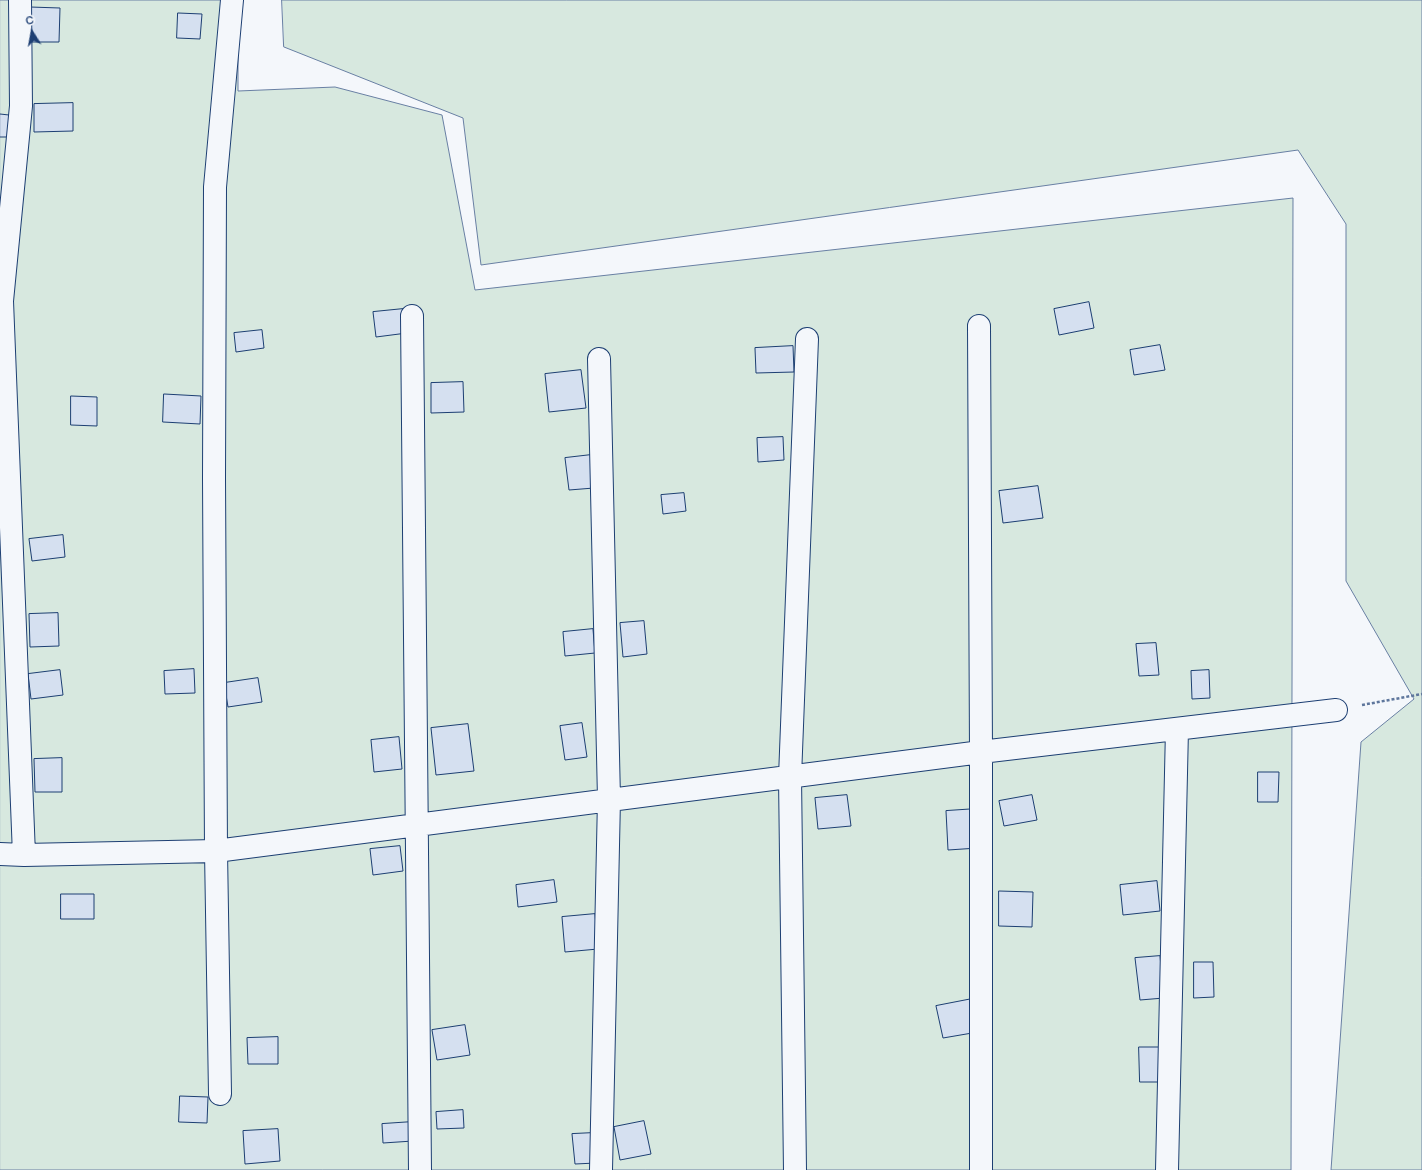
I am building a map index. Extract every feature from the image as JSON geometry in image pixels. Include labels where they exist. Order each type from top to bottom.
[{"type":"street","points":[[20,0],[21,106],[2,301],[24,855]]},
{"type":"street","points":[[220,1094],[216,850],[214,478],[216,187],[232,0]]},
{"type":"street","points":[[412,316],[420,1170]]},
{"type":"street","points":[[979,326],[981,1170]]},
{"type":"street","points":[[795,1170],[790,777],[807,339]]},
{"type":"street","points":[[599,359],[609,799],[601,1170]]},
{"type":"street","points":[[0,854],[24,855],[216,850],[981,752],[1336,710]]},
{"type":"street","points":[[1167,1170],[1177,729]]},
{"type":"path","points":[[1336,710],[1422,694]]},
{"type":"shaded area","points":[[0,0],[238,0],[238,91],[335,87],[442,115],[475,290],[1293,198],[1291,1170],[0,1170]]},
{"type":"shaded area","points":[[282,0],[1422,0],[1422,1170],[1331,1170],[1361,742],[1414,699],[1346,581],[1346,224],[1298,150],[481,265],[463,118],[284,47]]},
{"type":"building","points":[[30,7],[60,8],[59,42],[29,42]]},
{"type":"building","points":[[178,13],[202,14],[200,39],[177,38]]},
{"type":"building","points":[[73,103],[73,131],[34,132],[34,104]]},
{"type":"building","points":[[0,114],[9,115],[8,137],[0,137]]},
{"type":"building","points":[[1089,302],[1094,328],[1059,335],[1054,309]]},
{"type":"building","points":[[403,309],[407,333],[376,337],[373,312]]},
{"type":"building","points":[[262,330],[264,348],[236,352],[234,333]]},
{"type":"building","points":[[1160,345],[1165,370],[1134,375],[1130,350]]},
{"type":"building","points":[[793,346],[794,372],[756,373],[755,348]]},
{"type":"building","points":[[581,370],[586,408],[549,412],[545,374]]},
{"type":"building","points":[[463,382],[464,412],[431,413],[431,383]]},
{"type":"building","points":[[164,394],[201,396],[200,424],[163,422]]},
{"type":"building","points":[[71,396],[97,397],[97,426],[71,425]]},
{"type":"building","points":[[783,437],[784,460],[758,462],[757,438]]},
{"type":"building","points":[[591,455],[594,488],[569,490],[565,458]]},
{"type":"building","points":[[1038,486],[1043,518],[1003,523],[999,491]]},
{"type":"building","points":[[684,493],[686,511],[663,514],[661,495]]},
{"type":"building","points":[[63,535],[65,557],[32,561],[29,539]]},
{"type":"building","points":[[58,613],[59,646],[30,647],[29,614]]},
{"type":"building","points":[[644,621],[647,654],[623,657],[620,623]]},
{"type":"building","points":[[593,629],[595,653],[565,656],[563,632]]},
{"type":"building","points":[[1156,643],[1159,675],[1139,676],[1136,644]]},
{"type":"building","points":[[194,669],[195,693],[165,694],[164,671]]},
{"type":"building","points":[[60,670],[63,695],[31,699],[28,674]]},
{"type":"building","points":[[1209,670],[1210,698],[1192,699],[1191,671]]},
{"type":"building","points":[[258,678],[262,702],[228,707],[224,683]]},
{"type":"building","points":[[582,723],[587,757],[565,760],[560,726]]},
{"type":"building","points":[[468,724],[474,771],[436,775],[431,728]]},
{"type":"building","points":[[399,737],[402,769],[374,772],[371,740]]},
{"type":"building","points":[[62,758],[62,792],[35,792],[34,759]]},
{"type":"building","points":[[1258,772],[1279,772],[1278,802],[1258,802]]},
{"type":"building","points":[[847,795],[851,826],[818,829],[815,798]]},
{"type":"building","points":[[1032,795],[1037,820],[1004,826],[999,801]]},
{"type":"building","points":[[976,809],[978,848],[948,850],[946,811]]},
{"type":"building","points":[[400,846],[403,871],[373,875],[370,849]]},
{"type":"building","points":[[554,880],[557,902],[518,907],[516,885]]},
{"type":"building","points":[[1157,881],[1160,911],[1123,915],[1120,885]]},
{"type":"building","points":[[999,891],[1033,892],[1032,927],[999,926]]},
{"type":"building","points":[[61,894],[94,894],[94,919],[61,919]]},
{"type":"building","points":[[595,914],[598,949],[565,952],[562,917]]},
{"type":"building","points":[[1160,956],[1164,998],[1140,1000],[1135,958]]},
{"type":"building","points":[[1194,962],[1213,962],[1214,997],[1194,998]]},
{"type":"building","points":[[972,999],[978,1032],[943,1038],[936,1006]]},
{"type":"building","points":[[465,1025],[470,1055],[437,1060],[432,1030]]},
{"type":"building","points":[[278,1037],[278,1064],[248,1064],[247,1038]]},
{"type":"building","points":[[1139,1047],[1162,1047],[1162,1082],[1140,1082]]},
{"type":"building","points":[[180,1096],[208,1097],[207,1123],[179,1122]]},
{"type":"building","points":[[463,1110],[464,1128],[437,1129],[436,1112]]},
{"type":"building","points":[[644,1121],[651,1154],[620,1160],[614,1127]]},
{"type":"building","points":[[412,1122],[413,1141],[383,1143],[382,1124]]},
{"type":"building","points":[[278,1129],[280,1161],[245,1164],[243,1131]]},
{"type":"building","points":[[593,1133],[596,1163],[575,1164],[572,1134]]}]
